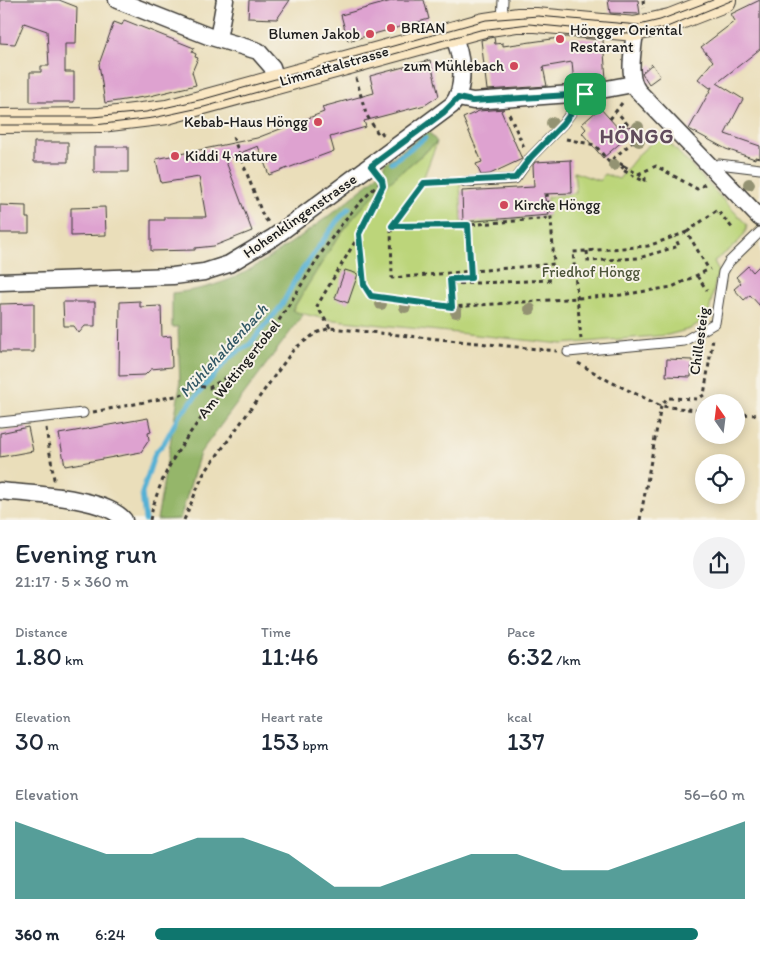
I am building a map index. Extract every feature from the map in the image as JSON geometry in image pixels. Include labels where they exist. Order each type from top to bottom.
[{"type":"street","points":[[117,0],[258,51],[272,67],[277,82]]},
{"type":"street","points":[[218,38],[225,0]]},
{"type":"street","name":"Limmattalstrasse","points":[[0,121],[82,122],[146,116],[185,108],[452,33],[502,11],[536,20],[635,29],[670,21],[724,0]]},
{"type":"street","points":[[635,29],[633,84],[710,176],[760,218]]},
{"type":"street","points":[[452,33],[461,71],[462,85],[458,98],[472,101],[585,94],[633,84]]},
{"type":"street","name":"Hohenklingenstrasse","points":[[0,282],[173,276],[204,272],[229,264],[274,237],[444,112],[458,98]]},
{"type":"street","points":[[0,491],[96,504],[115,511],[124,520]]},
{"type":"lane","points":[[465,182],[515,178],[531,157],[563,124],[585,94]]},
{"type":"lane","points":[[710,176],[719,164],[760,169]]},
{"type":"lane","points":[[728,262],[760,232]]},
{"type":"lane","name":"Chillesteig","points":[[715,323],[723,272],[728,262]]},
{"type":"lane","points":[[568,352],[684,340],[697,335],[715,323]]},
{"type":"lane","points":[[0,422],[83,414]]},
{"type":"path","points":[[354,73],[371,124],[378,132],[380,130]]},
{"type":"path","points":[[610,119],[622,103]]},
{"type":"path","points":[[507,108],[524,148]]},
{"type":"path","points":[[574,141],[595,146],[609,162],[635,140],[635,133],[617,112]]},
{"type":"path","points":[[234,138],[263,216]]},
{"type":"path","points":[[613,159],[645,178],[645,182],[621,169],[624,166]]},
{"type":"path","points":[[330,328],[317,306],[359,234],[383,186],[382,180],[371,166]]},
{"type":"path","points":[[638,174],[656,166],[696,189],[710,176]]},
{"type":"path","name":"Am Wettingertobel","points":[[150,520],[153,502],[166,470],[202,415],[258,349],[289,307],[336,231],[382,180]]},
{"type":"path","points":[[465,182],[454,180],[424,183],[392,226],[392,278],[554,264],[552,218],[547,194]]},
{"type":"path","points":[[589,338],[580,339],[573,252],[648,246],[687,232],[717,210],[734,230]]},
{"type":"path","points":[[392,226],[552,218]]},
{"type":"path","points":[[452,307],[450,279],[471,278],[467,223]]},
{"type":"path","points":[[687,232],[709,270]]},
{"type":"path","points":[[359,234],[364,285],[371,296],[452,307],[647,292],[672,287],[709,270],[723,261],[728,262]]},
{"type":"path","points":[[587,251],[588,261],[639,258],[679,246],[675,237]]},
{"type":"path","points":[[697,276],[711,298]]},
{"type":"path","points":[[451,284],[552,280]]},
{"type":"path","name":"Chillesteig","points":[[661,406],[667,398],[698,399],[704,395],[715,323]]},
{"type":"path","points":[[184,520],[203,475],[294,349],[316,333],[330,328],[568,352],[570,358],[609,382],[661,406],[695,410]]},
{"type":"path","points":[[83,414],[181,395],[198,386],[209,388],[225,378],[236,375]]},
{"type":"path","points":[[640,520],[661,406]]},
{"type":"path","points":[[745,414],[760,415]]},
{"type":"path","points":[[44,418],[54,478],[62,480]]},
{"type":"green space","points":[[428,131],[437,142],[376,193],[338,237],[292,310],[303,315],[200,453],[180,519],[157,520],[180,386],[178,327],[172,327],[172,293],[198,289],[222,282],[238,276],[270,257],[343,205],[364,188],[385,163]]},
{"type":"green space","name":"Friedhof Höngg","points":[[661,134],[747,225],[746,231],[739,241],[714,261],[718,270],[708,317],[690,329],[668,335],[562,344],[325,319],[292,311],[340,235],[362,207],[382,187],[437,142],[422,182],[460,178],[462,224],[548,216],[547,197],[576,193],[574,172],[600,181],[604,174],[619,179],[639,154]]},
{"type":"building","points":[[0,0],[59,0],[77,7],[76,44],[65,44],[65,72],[74,72],[74,102],[30,102],[30,72],[41,72],[41,66],[49,66],[47,31],[24,23],[15,44],[0,43]]},
{"type":"building","points":[[249,0],[290,0],[277,19],[248,18]]},
{"type":"building","points":[[395,0],[424,0],[429,19],[348,41],[341,15]]},
{"type":"building","points":[[608,0],[638,0],[640,14],[610,13]]},
{"type":"building","points":[[760,0],[760,49],[717,83],[743,99],[725,134],[760,146],[760,158],[755,157],[755,159],[726,149],[689,129],[712,87],[710,88],[698,79],[713,61],[701,47],[735,21],[731,14]]},
{"type":"building","points":[[124,20],[194,48],[192,52],[198,58],[192,72],[196,85],[150,96],[105,103],[99,64],[114,22],[122,25]]},
{"type":"building","points":[[494,37],[495,44],[503,43],[503,46],[566,37],[603,40],[606,79],[574,84],[572,62],[543,67],[547,86],[487,90],[481,40]]},
{"type":"building","points":[[430,60],[439,96],[425,105],[364,121],[366,127],[330,137],[334,151],[269,175],[258,146],[225,159],[252,231],[214,246],[195,248],[195,250],[151,251],[151,220],[165,220],[165,217],[206,217],[199,177],[161,183],[156,159],[257,138],[324,112],[322,107],[374,93],[370,76]]},
{"type":"building","points":[[652,64],[660,76],[649,84],[642,73]]},
{"type":"building","points":[[600,108],[618,128],[641,125],[603,158],[582,133],[586,129],[582,124]]},
{"type":"building","points":[[504,109],[501,111],[522,159],[490,174],[481,175],[476,164],[482,162],[463,118],[479,111]]},
{"type":"building","points":[[34,142],[68,142],[68,162],[34,162]]},
{"type":"building","points":[[94,147],[128,147],[128,172],[94,172]]},
{"type":"building","name":"Kirche Höngg","points":[[571,160],[572,193],[544,194],[549,215],[463,222],[462,191],[534,187],[533,165],[535,162]]},
{"type":"building","points":[[0,205],[26,206],[26,218],[29,218],[29,233],[0,233]]},
{"type":"building","points":[[105,207],[106,235],[71,236],[71,208]]},
{"type":"building","points":[[760,265],[760,306],[750,295],[744,300],[734,289],[741,283],[736,277],[748,266],[753,272]]},
{"type":"building","points":[[345,270],[358,274],[348,303],[335,298]]},
{"type":"building","points":[[140,301],[140,307],[161,306],[162,337],[171,336],[172,367],[151,369],[145,375],[119,376],[120,302]]},
{"type":"building","points":[[63,302],[95,302],[95,326],[85,326],[79,333],[74,326],[64,326]]},
{"type":"building","points":[[34,303],[34,352],[0,352],[0,304]]},
{"type":"building","points":[[667,359],[692,360],[691,377],[666,376]]},
{"type":"building","points":[[148,418],[151,432],[148,433],[149,440],[141,452],[65,466],[59,434]]},
{"type":"building","points":[[28,427],[33,451],[0,457],[0,433]]},
{"type":"waterway","name":"Mühlehaldenbach","points":[[392,162],[425,138]]},
{"type":"waterway","name":"Mühlehaldenbach","points":[[145,520],[142,493],[155,453],[164,443],[179,416],[229,358],[250,344],[282,305],[295,280],[337,221],[349,208]]},
{"type":"tram line","points":[[0,117],[92,117],[146,112],[204,99],[486,20],[538,16],[639,25],[660,20],[713,0]]},
{"type":"tram line","points":[[0,125],[95,125],[153,118],[204,107],[480,30],[529,24],[624,33],[646,32],[667,27],[733,0]]},
{"type":"place","name":"BRIAN","points":[[391,28]]},
{"type":"place","name":"Blumen Jakob","points":[[370,34]]},
{"type":"place","name":"Höngger Oriental Restarant","points":[[560,39]]},
{"type":"place","name":"zum Mühlebach","points":[[514,66]]},
{"type":"place","name":"Kebab-Haus Höngg","points":[[318,122]]},
{"type":"place","name":"Kiddi 4 nature","points":[[175,156]]},
{"type":"place","name":"Kirche Höngg","points":[[504,205]]},
{"type":"district","name":"HÖNGG","points":[[637,136]]},
{"type":"route","points":[[585,94],[563,124],[531,157],[515,178],[424,183],[392,226],[468,225],[471,278],[450,279],[452,307],[371,296],[364,285],[359,234],[383,186],[382,180],[371,166],[444,112],[458,98],[472,101],[585,94]]}]
